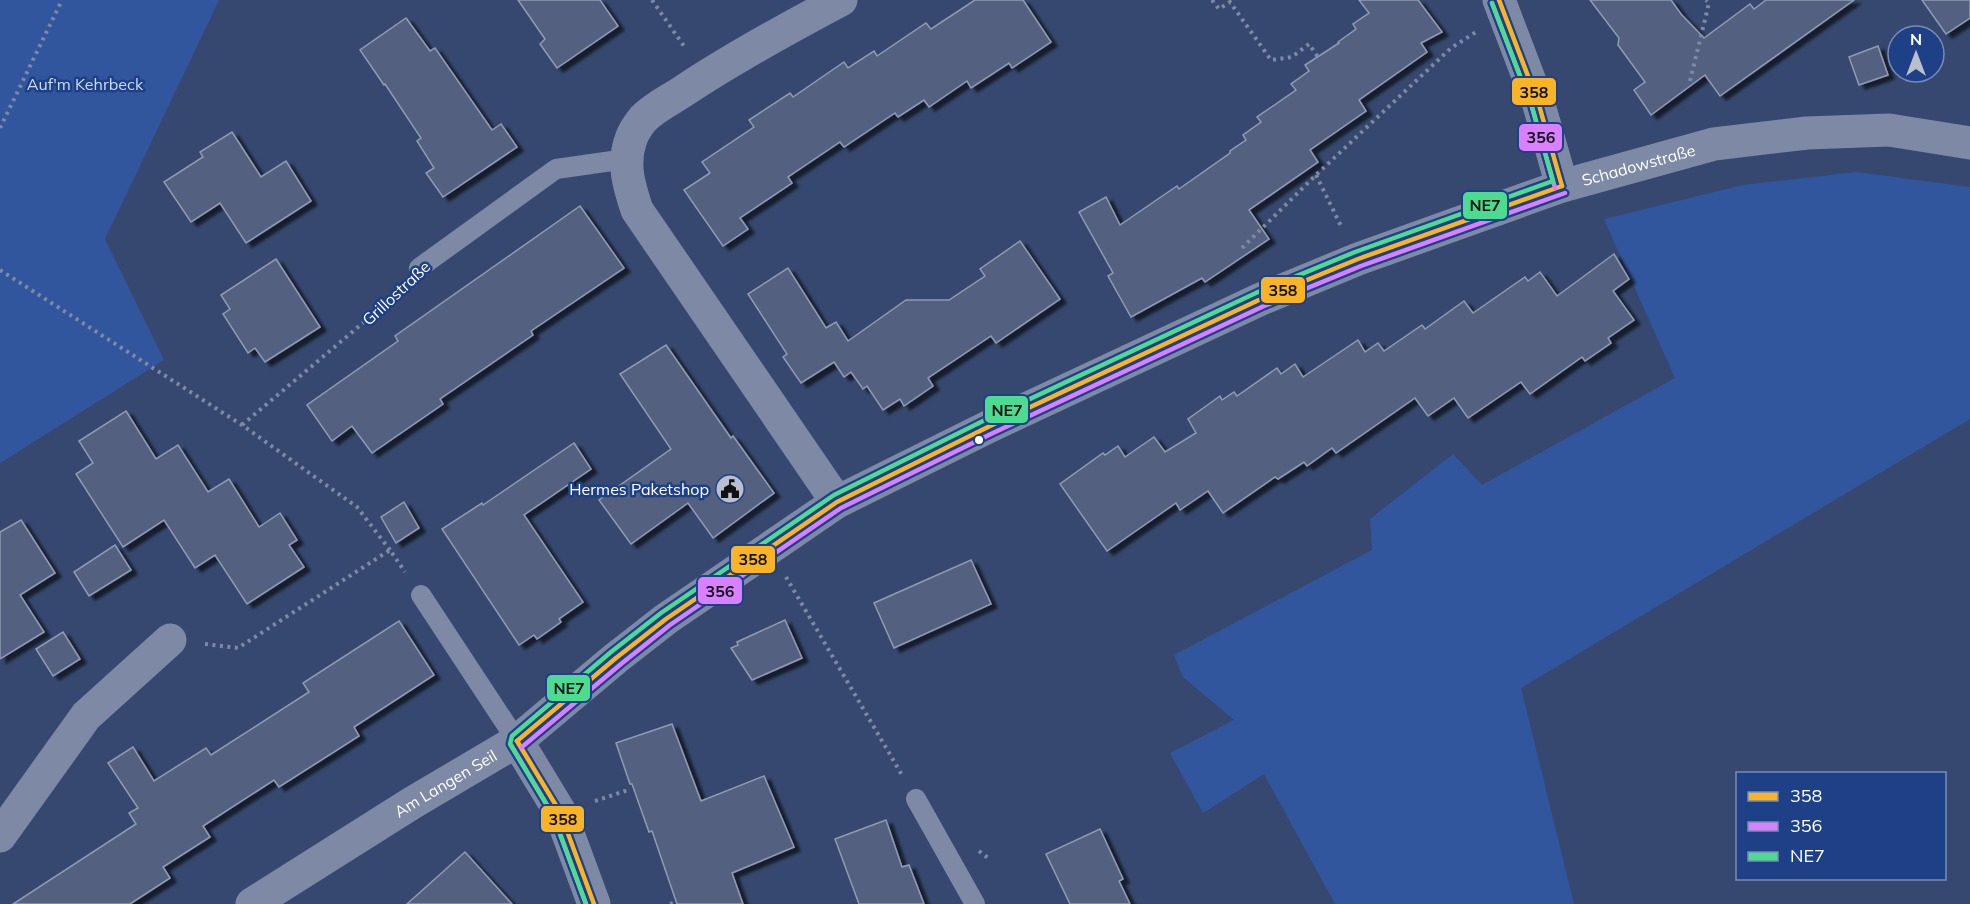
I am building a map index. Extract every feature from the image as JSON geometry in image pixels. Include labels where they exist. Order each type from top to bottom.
[{"type":"street","points":[[837,502],[637,210],[628,183],[626,159],[632,137],[644,119],[705,76],[841,0]]},
{"type":"street","points":[[1502,7],[1539,105],[1562,186]]},
{"type":"street","name":"Schadowstraße","points":[[517,741],[666,619],[837,502],[990,426],[1261,299],[1358,259],[1562,186],[1714,144],[1807,133],[1889,130],[1970,143]]},
{"type":"street","points":[[0,836],[86,716],[170,640]]},
{"type":"street","name":"Am Langen Seil","points":[[252,904],[412,803],[517,741],[560,812],[594,904]]},
{"type":"lane","name":"Grillostraße","points":[[419,268],[556,169],[626,159]]},
{"type":"lane","points":[[421,595],[517,741]]},
{"type":"lane","points":[[916,799],[975,904]]},
{"type":"path","points":[[0,128],[62,0]]},
{"type":"path","points":[[652,0],[705,76]]},
{"type":"path","points":[[1212,0],[1219,9],[1230,1],[1271,60],[1292,57],[1309,44],[1318,57]]},
{"type":"path","points":[[1690,81],[1709,3],[1706,0]]},
{"type":"path","points":[[1242,248],[1451,48],[1502,7]]},
{"type":"path","points":[[1316,175],[1330,205]]},
{"type":"path","name":"Grillostraße","points":[[242,424],[402,290],[419,268]]},
{"type":"path","points":[[0,270],[242,424],[357,507],[421,595]]},
{"type":"path","points":[[769,548],[916,799]]},
{"type":"path","points":[[170,640],[238,648],[390,550]]},
{"type":"path","points":[[595,801],[628,790]]},
{"type":"path","points":[[979,851],[988,858]]},
{"type":"green space","name":"Auf'm Kehrbeck","points":[[0,0],[219,0],[105,239],[164,360],[0,463]]},
{"type":"green space","points":[[1856,172],[1970,187],[1970,419],[1521,688],[1574,904],[1335,904],[1264,774],[1203,813],[1170,753],[1234,720],[1183,677],[1174,655],[1372,550],[1370,519],[1453,454],[1482,485],[1675,378],[1604,219],[1743,185]]},
{"type":"building","points":[[518,0],[600,0],[618,26],[557,68],[540,44],[545,39]]},
{"type":"building","points":[[975,0],[1023,0],[1051,42],[1012,68],[1009,63],[971,88],[967,81],[929,107],[924,100],[898,117],[895,113],[844,147],[840,142],[788,177],[792,183],[740,218],[748,229],[723,246],[684,190],[710,173],[702,162],[754,127],[749,120],[790,93],[793,97],[844,62],[848,68],[874,51],[877,56],[926,23],[931,29]]},
{"type":"building","points":[[1359,0],[1418,0],[1442,32],[1421,43],[1427,52],[1359,100],[1366,111],[1310,150],[1318,162],[1249,210],[1269,239],[1205,282],[1202,278],[1131,317],[1108,276],[1113,273],[1079,212],[1106,197],[1120,225],[1177,186],[1179,189],[1230,153],[1246,140],[1243,135],[1261,122],[1257,117],[1296,90],[1291,84],[1309,71],[1305,65],[1356,29],[1353,24],[1369,13]]},
{"type":"building","points":[[1590,0],[1671,0],[1704,38],[1750,4],[1754,9],[1766,0],[1854,0],[1720,96],[1705,75],[1651,115],[1634,90],[1645,82],[1618,45],[1619,38]]},
{"type":"building","points":[[1922,0],[1970,0],[1970,18],[1946,34],[1946,24],[1939,24]]},
{"type":"building","points":[[406,18],[430,51],[435,48],[492,130],[501,124],[517,147],[443,197],[426,173],[434,168],[417,141],[421,138],[360,50]]},
{"type":"building","points":[[1878,46],[1886,76],[1859,85],[1849,57]]},
{"type":"building","points":[[232,132],[261,177],[286,161],[311,201],[246,243],[220,203],[191,222],[164,182],[203,157],[200,152]]},
{"type":"building","points":[[580,206],[624,268],[531,331],[533,335],[440,399],[443,404],[372,453],[352,426],[332,441],[307,405],[398,341],[395,336]]},
{"type":"building","points":[[1020,241],[1060,299],[996,343],[991,336],[928,378],[933,386],[904,406],[900,399],[883,410],[867,386],[863,389],[851,372],[844,377],[834,362],[801,383],[783,357],[787,354],[748,294],[788,268],[826,328],[836,322],[848,341],[906,300],[949,300],[985,276],[980,269]]},
{"type":"building","points":[[1614,254],[1629,279],[1613,291],[1634,320],[1608,338],[1611,343],[1585,361],[1582,357],[1530,394],[1521,382],[1468,418],[1454,398],[1428,416],[1415,398],[1336,453],[1332,448],[1307,466],[1304,462],[1278,479],[1275,477],[1223,513],[1208,491],[1180,510],[1176,503],[1107,551],[1060,484],[1103,453],[1105,455],[1118,446],[1125,457],[1154,437],[1165,452],[1196,433],[1188,419],[1220,396],[1222,400],[1234,392],[1237,396],[1277,368],[1281,374],[1295,364],[1303,377],[1358,340],[1365,352],[1378,343],[1384,351],[1422,325],[1425,329],[1464,301],[1473,313],[1525,277],[1528,281],[1540,272],[1557,296]]},
{"type":"building","points":[[276,259],[320,327],[265,362],[255,348],[248,353],[223,314],[230,309],[221,295]]},
{"type":"building","points":[[666,345],[731,438],[733,436],[774,493],[713,538],[688,503],[631,544],[599,500],[671,449],[620,374]]},
{"type":"building","points":[[126,411],[156,459],[178,445],[208,492],[229,479],[259,527],[280,513],[297,540],[289,545],[304,567],[247,604],[215,555],[195,568],[164,520],[123,547],[76,474],[93,463],[79,441]]},
{"type":"building","points":[[574,443],[591,469],[524,515],[583,602],[537,639],[534,635],[519,645],[442,529],[482,503],[483,505]]},
{"type":"building","points":[[404,502],[419,528],[396,543],[381,517]]},
{"type":"building","points":[[21,520],[55,573],[20,595],[44,632],[0,659],[0,532]]},
{"type":"building","points":[[115,545],[131,570],[89,596],[74,572]]},
{"type":"building","points":[[971,560],[991,604],[894,648],[874,603]]},
{"type":"building","points":[[785,620],[802,658],[752,680],[731,648],[738,645],[737,642]]},
{"type":"building","points":[[399,621],[434,675],[354,727],[359,736],[279,787],[274,780],[203,826],[210,837],[163,867],[170,878],[130,904],[13,904],[136,824],[129,813],[138,808],[108,763],[133,747],[154,781],[206,748],[211,755],[309,692],[303,683]]},
{"type":"building","points":[[63,632],[80,659],[53,676],[36,649]]},
{"type":"building","points":[[672,724],[701,801],[764,776],[794,847],[732,873],[743,904],[677,904],[652,831],[649,832],[616,743]]},
{"type":"building","points":[[886,820],[902,867],[909,865],[924,904],[859,904],[835,839]]},
{"type":"building","points":[[1100,829],[1123,879],[1119,881],[1130,904],[1070,904],[1046,854]]},
{"type":"building","points":[[465,852],[512,904],[407,904]]},
{"type":"transit line","name":"358","points":[[1499,0],[1539,105],[1562,186]]},
{"type":"transit line","name":"356","points":[[1492,3],[1532,107],[1555,188]]},
{"type":"transit line","name":"NE7","points":[[586,904],[553,815],[510,744],[512,736],[661,613],[834,495],[987,419],[1258,292],[1355,252],[1553,181],[1532,107],[1492,3]]},
{"type":"transit line","name":"358","points":[[517,741],[666,619],[837,502],[990,426],[1261,299],[1358,259],[1562,186]]},
{"type":"transit line","name":"356","points":[[522,747],[670,625],[841,508],[993,433],[1264,306],[1361,266],[1565,193]]},
{"type":"transit line","name":"358","points":[[517,741],[560,812],[594,904]]},
{"type":"transit line","name":"356","points":[[511,745],[553,815],[586,904]]},
{"type":"place","name":"Hermes Paketshop","points":[[730,489]]}]
